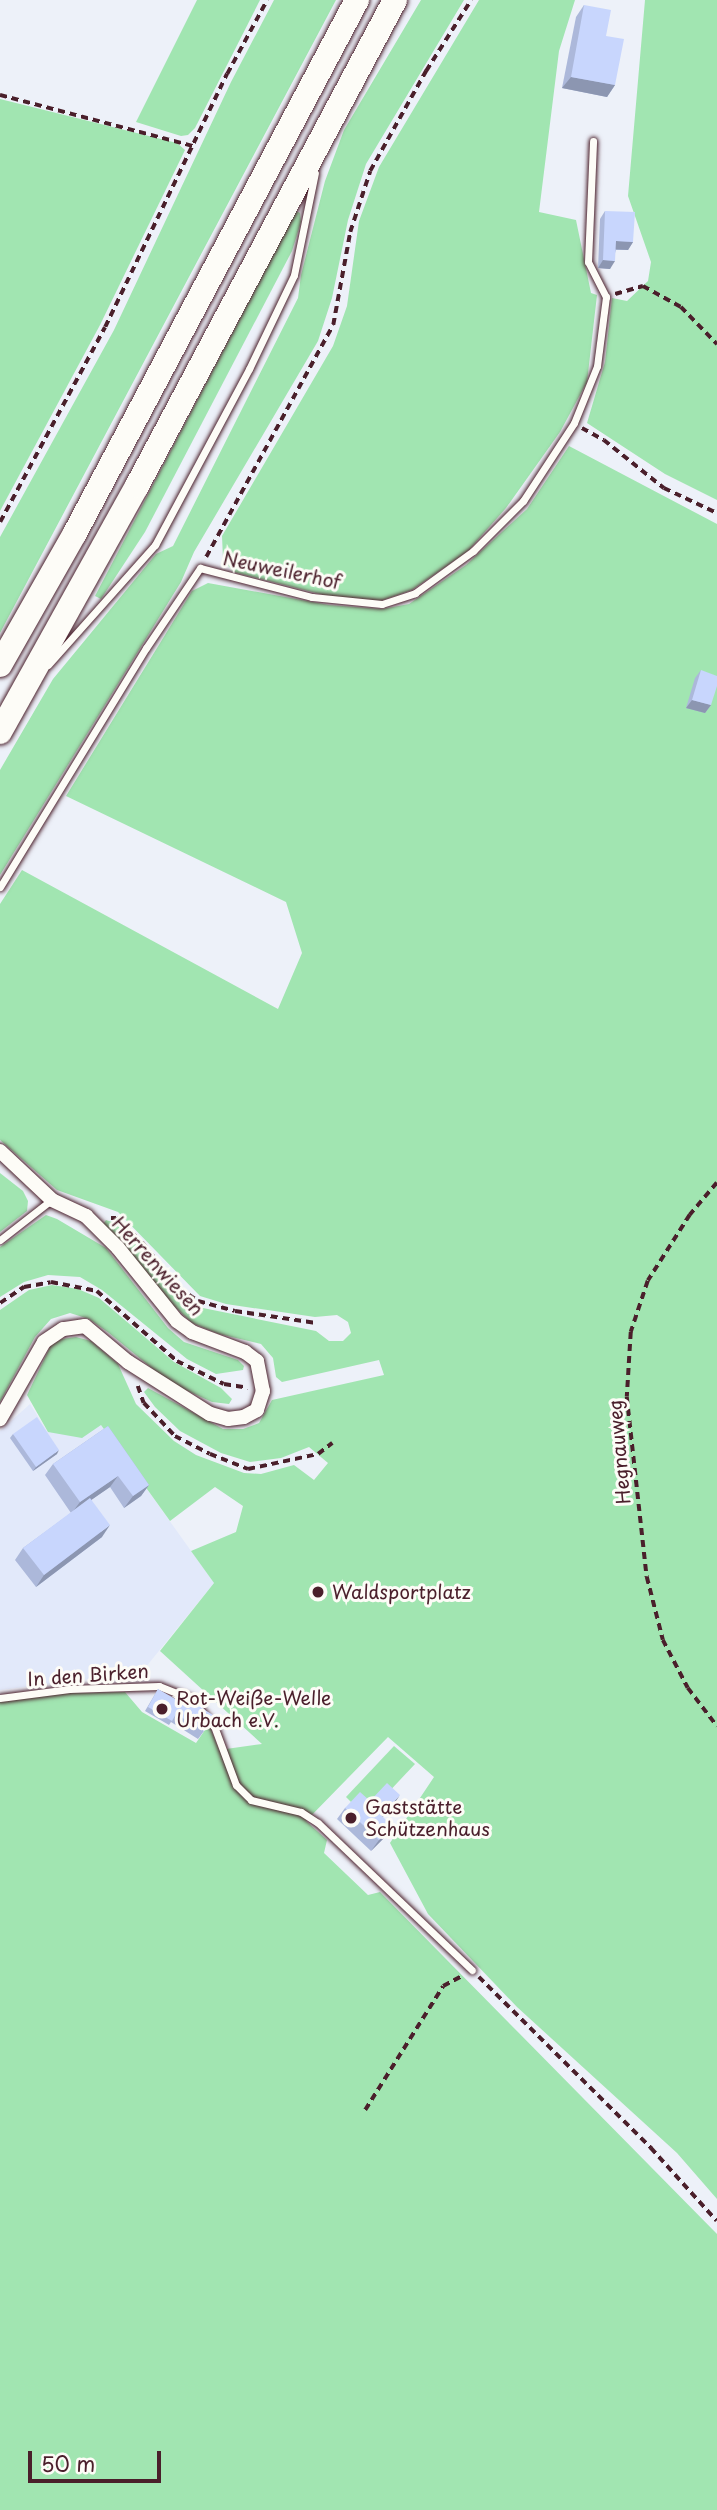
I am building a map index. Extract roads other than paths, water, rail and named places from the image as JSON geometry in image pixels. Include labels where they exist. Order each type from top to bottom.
[{"type":"highway","points":[[0,665],[75,533],[358,0]]},
{"type":"highway","points":[[0,732],[30,682],[395,0]]},
{"type":"street","name":"Herrenwiesen","points":[[0,1151],[52,1200],[86,1216],[118,1248],[177,1321],[192,1332],[246,1352],[257,1361],[263,1391],[257,1409],[244,1417],[228,1419],[202,1409],[128,1362],[85,1326],[63,1329],[44,1342],[0,1419]]},
{"type":"lane","points":[[30,682],[65,650],[155,545],[249,369],[294,275],[321,135]]},
{"type":"lane","name":"Neuweilerhof","points":[[0,887],[146,649],[200,568],[312,597],[382,604],[415,593],[473,551],[523,501],[574,424],[597,366],[606,297],[588,262],[593,141]]},
{"type":"lane","points":[[0,1240],[52,1200]]},
{"type":"lane","name":"In den Birken","points":[[0,1698],[69,1689],[159,1686],[191,1699],[214,1726],[236,1785],[251,1800],[301,1812],[318,1822],[472,1970]]},
{"type":"place","name":"Waldsportplatz","points":[[318,1592]]},
{"type":"place","name":"Rot-Weiße-Welle Urbach e.V.","points":[[162,1709]]},
{"type":"place","name":"Gaststätte Schützenhaus","points":[[351,1818]]}]
